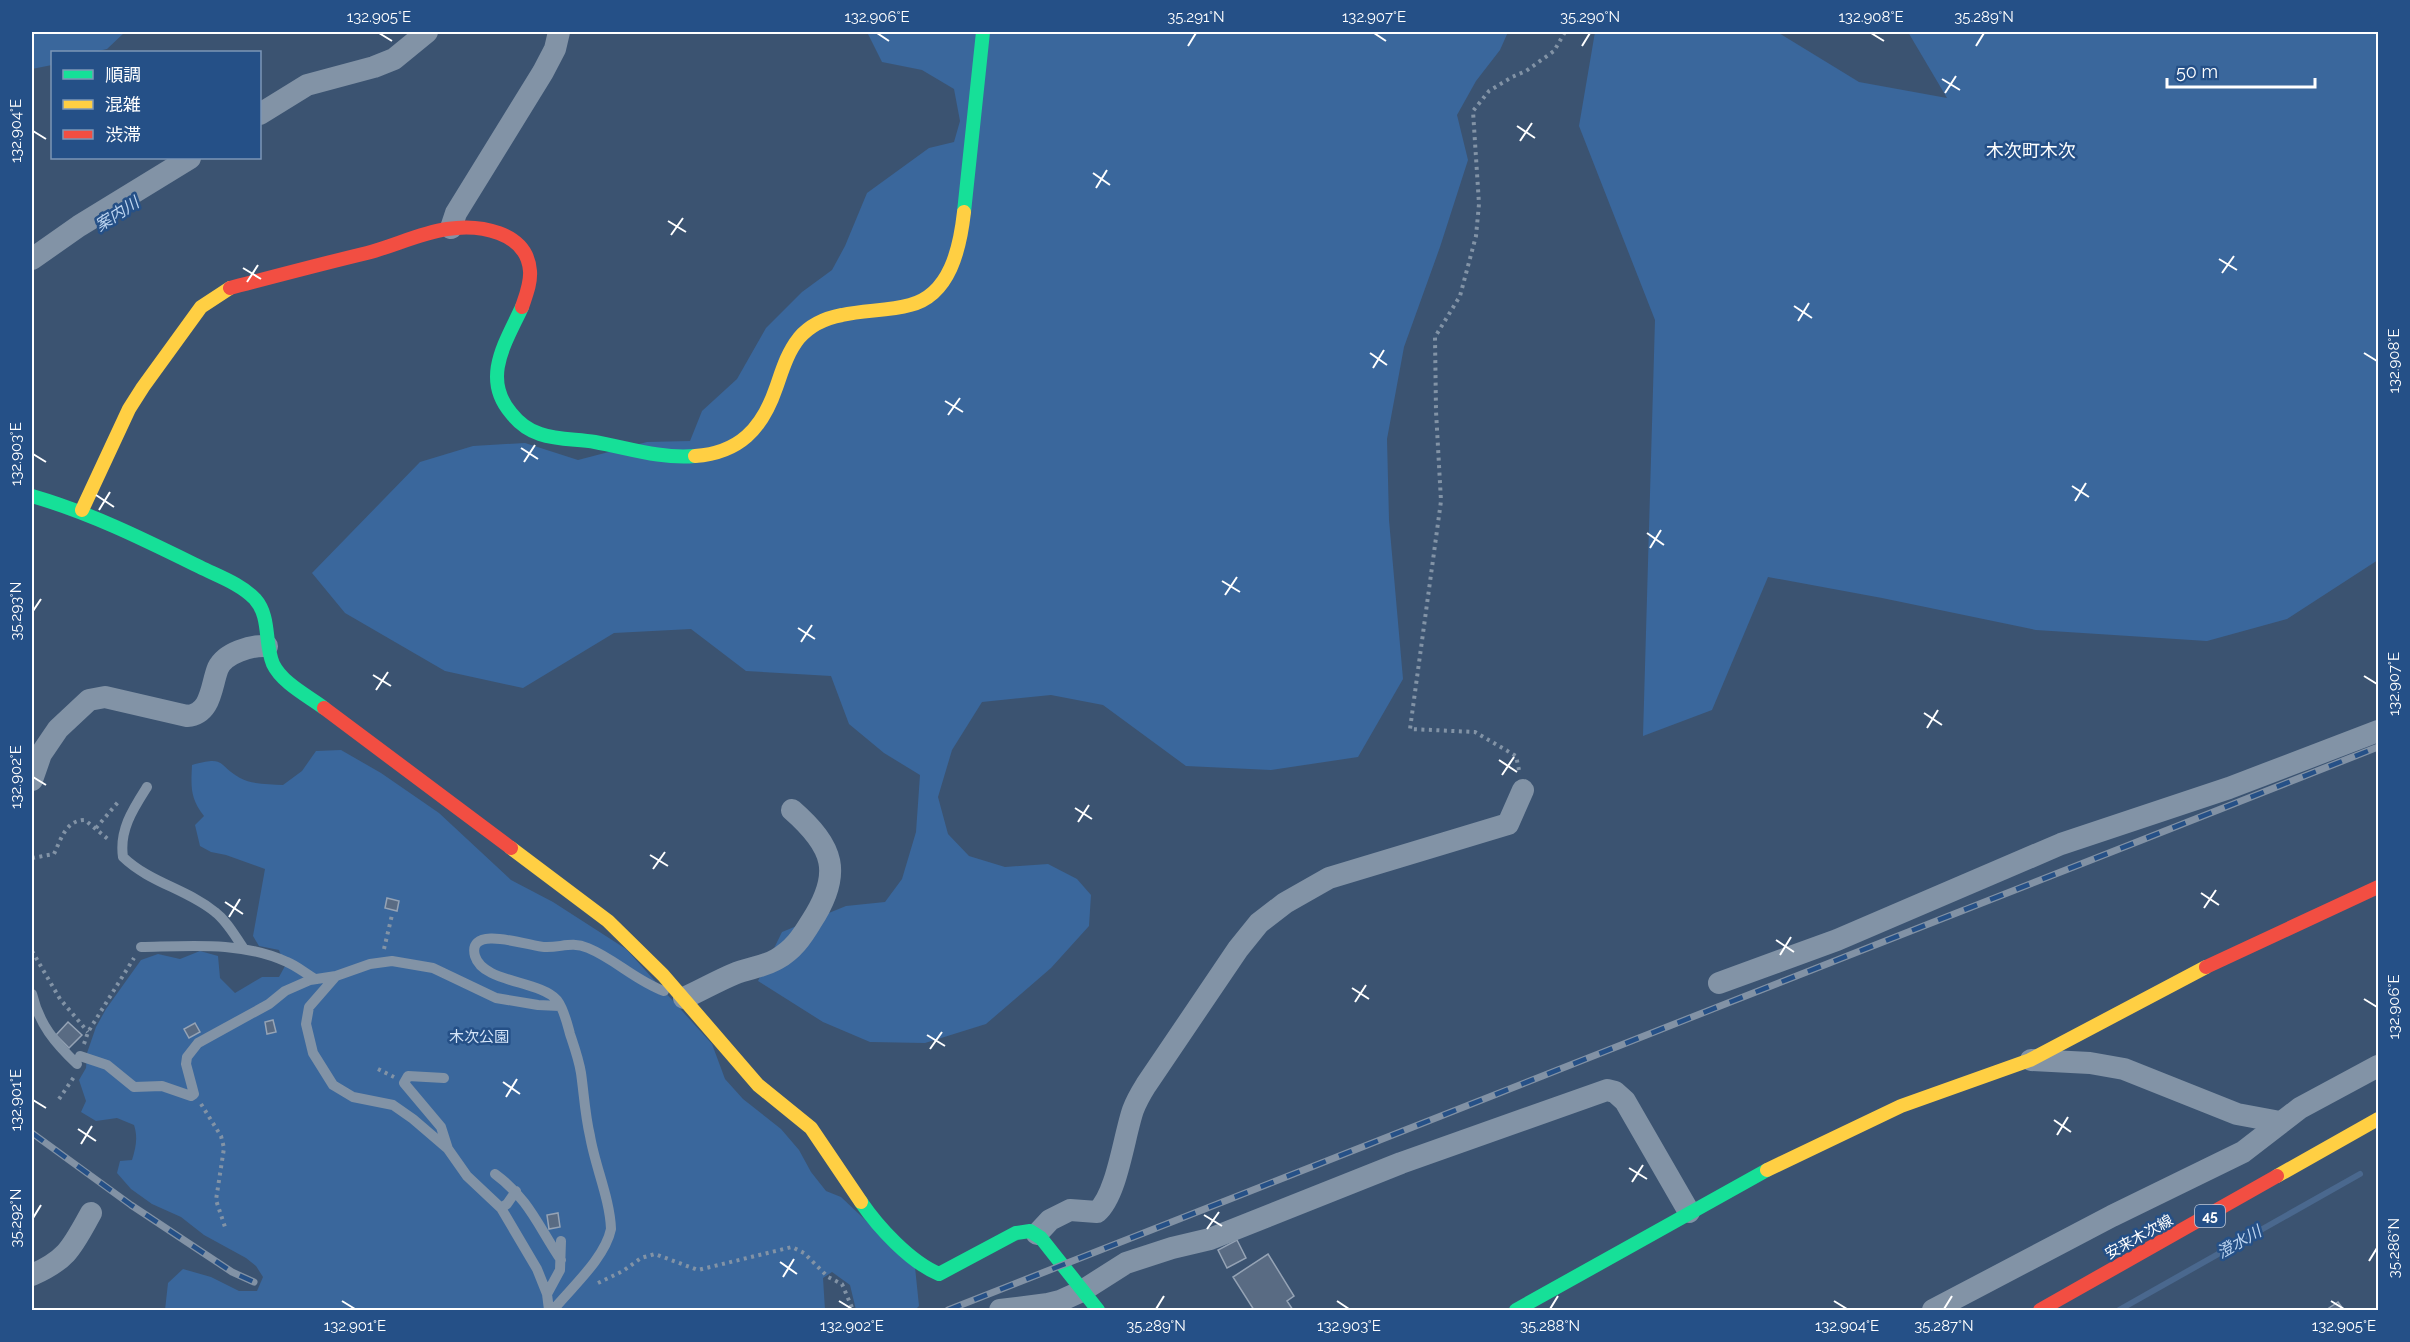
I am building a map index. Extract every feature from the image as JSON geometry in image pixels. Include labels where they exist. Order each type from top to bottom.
[{"type":"street","points":[[261,113],[307,85],[374,67],[394,59],[427,32]]},
{"type":"street","points":[[451,228],[456,213],[543,72],[555,49],[559,32]]},
{"type":"street","points":[[82,510],[129,409],[191,318],[212,297],[227,289],[404,243],[451,228],[498,231],[516,243],[528,260],[530,286],[497,360],[496,377],[499,393],[505,407],[517,421],[539,434],[657,454],[699,458],[724,452],[743,440],[763,418],[784,365],[799,338],[812,326],[825,319],[853,312],[910,306],[926,298],[939,287],[950,270],[957,252],[963,216],[983,32]]},
{"type":"street","points":[[32,259],[79,226],[188,159]]},
{"type":"street","points":[[32,496],[82,510],[121,527],[220,578],[255,599],[264,615],[267,646],[273,667],[280,675],[608,921],[663,975],[758,1085],[811,1128],[875,1222],[918,1261],[939,1274],[1016,1233],[1024,1231],[1037,1234],[1098,1311]]},
{"type":"street","points":[[32,780],[41,754],[58,729],[89,700],[105,697],[187,716],[194,715],[202,709],[212,694],[219,666],[239,650],[254,645],[267,646]]},
{"type":"street","points":[[1719,983],[1837,940],[2061,844],[2229,788],[2379,732]]},
{"type":"street","points":[[1037,1234],[1050,1220],[1070,1210],[1097,1212],[1102,1207],[1110,1193],[1133,1109],[1146,1085],[1238,949],[1259,923],[1285,903],[1329,878],[1508,824],[1523,790]]},
{"type":"street","points":[[684,998],[724,978],[764,966],[783,956],[798,943],[826,900],[830,883],[830,867],[826,850],[818,836],[792,810]]},
{"type":"street","points":[[1516,1311],[1789,1158],[1901,1106],[2030,1060],[2212,964],[2379,887]]},
{"type":"street","points":[[2030,1060],[2090,1063],[2124,1069],[2237,1114],[2280,1122]]},
{"type":"street","points":[[1933,1311],[2112,1216],[2243,1152],[2300,1108],[2379,1066]]},
{"type":"street","points":[[1000,1311],[1048,1305],[1082,1291],[1126,1263],[1210,1239],[1401,1163],[1607,1090],[1615,1092],[1625,1101],[1689,1212]]},
{"type":"street","name":"安来木次線","points":[[2040,1311],[2379,1119]]},
{"type":"street","points":[[32,1275],[61,1258],[71,1249],[91,1214]]},
{"type":"lane","points":[[147,787],[127,818],[123,836],[123,857],[153,880],[186,894],[216,912],[244,949]]},
{"type":"lane","points":[[554,1311],[584,1275],[610,1236],[611,1229],[589,1134],[581,1070],[565,1015],[556,1000],[544,992],[493,973],[481,965],[474,952],[477,944],[485,939],[497,938],[547,948],[567,944],[587,948],[657,988],[684,998]]},
{"type":"lane","points":[[141,947],[193,945],[244,949],[289,963],[315,979]]},
{"type":"lane","points":[[32,994],[40,1021],[58,1046],[79,1060],[107,1065],[134,1087],[162,1086],[191,1096],[194,1094],[186,1064],[192,1048],[269,1004],[285,991],[315,979],[336,976],[381,962],[401,961],[433,968],[496,998],[560,1006]]},
{"type":"lane","points":[[336,976],[309,1007],[306,1024],[314,1053],[333,1084],[353,1097],[393,1105],[448,1149],[467,1176],[501,1208],[534,1262],[548,1294],[549,1311]]},
{"type":"lane","points":[[444,1078],[408,1076],[404,1083],[441,1127],[448,1149]]},
{"type":"lane","points":[[495,1174],[524,1199],[561,1260]]},
{"type":"lane","points":[[501,1208],[507,1204],[516,1191]]},
{"type":"lane","points":[[548,1294],[561,1260],[561,1241]]},
{"type":"path","points":[[1523,790],[1516,756],[1475,732],[1410,729],[1442,501],[1436,411],[1435,337],[1460,296],[1476,236],[1479,204],[1473,111],[1489,91],[1526,71],[1554,51],[1565,32]]},
{"type":"path","points":[[32,858],[54,854],[62,835],[72,823],[85,820],[102,834],[123,857]]},
{"type":"path","points":[[381,962],[392,915]]},
{"type":"path","points":[[59,1099],[74,1076],[88,1032],[141,947]]},
{"type":"path","points":[[32,951],[60,999],[88,1032]]},
{"type":"path","points":[[194,1094],[209,1114],[221,1136],[224,1148],[216,1200],[225,1227]]},
{"type":"path","points":[[591,1289],[641,1258],[655,1254],[698,1270],[792,1247],[804,1253],[828,1277],[842,1284],[854,1311]]},
{"type":"green space","points":[[32,32],[125,32],[107,49],[51,51],[51,65],[32,69]]},
{"type":"green space","points":[[867,32],[1508,32],[1500,50],[1476,81],[1457,115],[1468,160],[1404,347],[1387,439],[1389,520],[1403,679],[1358,757],[1271,770],[1186,766],[1103,705],[1051,695],[982,702],[952,750],[938,797],[948,834],[969,856],[1005,867],[1048,864],[1077,879],[1091,895],[1089,926],[1051,968],[986,1024],[925,1043],[870,1042],[823,1022],[758,981],[782,932],[846,906],[885,902],[902,879],[916,832],[920,775],[884,753],[849,724],[831,676],[746,671],[691,629],[614,633],[523,688],[445,671],[345,613],[312,573],[420,462],[473,446],[525,443],[578,460],[647,442],[690,441],[702,411],[737,379],[766,328],[802,292],[832,270],[845,246],[867,193],[929,148],[954,142],[960,121],[954,89],[922,70],[882,62]]},
{"type":"green space","points":[[1595,32],[1777,32],[1859,82],[1947,98],[1908,32],[2378,32],[2378,560],[2287,619],[2207,641],[2036,630],[1768,577],[1712,710],[1643,736],[1655,320],[1579,126]]},
{"type":"green space","name":"木次公園","points":[[341,750],[381,773],[439,813],[511,880],[553,902],[626,949],[712,1044],[725,1079],[743,1099],[781,1129],[799,1150],[811,1172],[826,1191],[841,1197],[915,1267],[919,1306],[915,1310],[856,1310],[850,1285],[832,1272],[823,1278],[825,1310],[165,1310],[168,1283],[183,1269],[211,1277],[239,1291],[257,1291],[263,1277],[256,1266],[246,1258],[204,1235],[181,1217],[152,1204],[131,1189],[117,1173],[120,1161],[132,1160],[136,1142],[134,1125],[117,1118],[96,1121],[81,1112],[86,1101],[79,1080],[86,1068],[87,1053],[96,1027],[106,1009],[141,960],[158,954],[180,959],[200,951],[218,956],[220,978],[235,993],[262,977],[279,977],[285,966],[279,950],[259,946],[253,936],[265,869],[211,852],[200,846],[195,825],[204,816],[192,792],[192,765],[216,761],[240,778],[250,782],[283,785],[302,771],[316,751]]},
{"type":"building","points":[[387,898],[399,901],[397,911],[385,908]]},
{"type":"building","points":[[273,1020],[276,1032],[267,1034],[265,1022]]},
{"type":"building","points":[[68,1022],[82,1035],[69,1048],[56,1035]]},
{"type":"building","points":[[195,1023],[200,1032],[189,1038],[184,1029]]},
{"type":"building","points":[[558,1213],[560,1227],[549,1229],[547,1215]]},
{"type":"building","points":[[1237,1240],[1246,1258],[1227,1268],[1218,1250]]},
{"type":"building","points":[[1268,1254],[1294,1296],[1287,1301],[1293,1310],[1254,1310],[1233,1277]]},
{"type":"building","points":[[2338,1302],[2344,1310],[2326,1310]]},
{"type":"waterway","name":"澄水川","points":[[2119,1310],[2360,1174]]},
{"type":"railway","points":[[948,1310],[2378,747]]},
{"type":"railway","points":[[32,1133],[131,1205],[232,1272],[254,1282]]},
{"type":"traffic: fast","points":[[964,212],[983,32]]},
{"type":"traffic: fast","points":[[522,307],[499,360],[497,373],[502,400],[520,423],[547,436],[595,442],[657,454],[695,456]]},
{"type":"traffic: fast","points":[[32,496],[75,510],[118,528],[243,589],[260,606],[270,656],[277,671],[296,689],[324,708]]},
{"type":"traffic: fast","points":[[1516,1310],[1767,1170]]},
{"type":"traffic: fast","points":[[861,1202],[876,1222],[906,1253],[939,1274],[1016,1233],[1030,1231],[1041,1238],[1098,1310]]},
{"type":"traffic: slow","points":[[695,456],[724,450],[736,444],[756,427],[770,403],[791,350],[803,333],[813,326],[842,315],[910,305],[924,300],[935,291],[944,281],[956,255],[964,212]]},
{"type":"traffic: slow","points":[[82,510],[129,409],[143,387],[201,307],[230,288]]},
{"type":"traffic: slow","points":[[511,848],[608,921],[663,975],[758,1085],[811,1128],[861,1202]]},
{"type":"traffic: slow","points":[[1767,1170],[1901,1106],[2030,1060],[2206,967]]},
{"type":"traffic: slow","points":[[2277,1176],[2378,1119]]},
{"type":"traffic: jam","points":[[230,288],[367,253],[437,231],[473,228],[499,233],[511,239],[527,258],[530,280],[522,307]]},
{"type":"traffic: jam","points":[[324,708],[511,848]]},
{"type":"traffic: jam","points":[[2206,967],[2378,887]]},
{"type":"traffic: jam","points":[[2040,1310],[2277,1176]]},
{"type":"district","name":"木次町木次","points":[[2031,150]]},
{"type":"water label","name":"案内川","points":[[117,214]]}]
